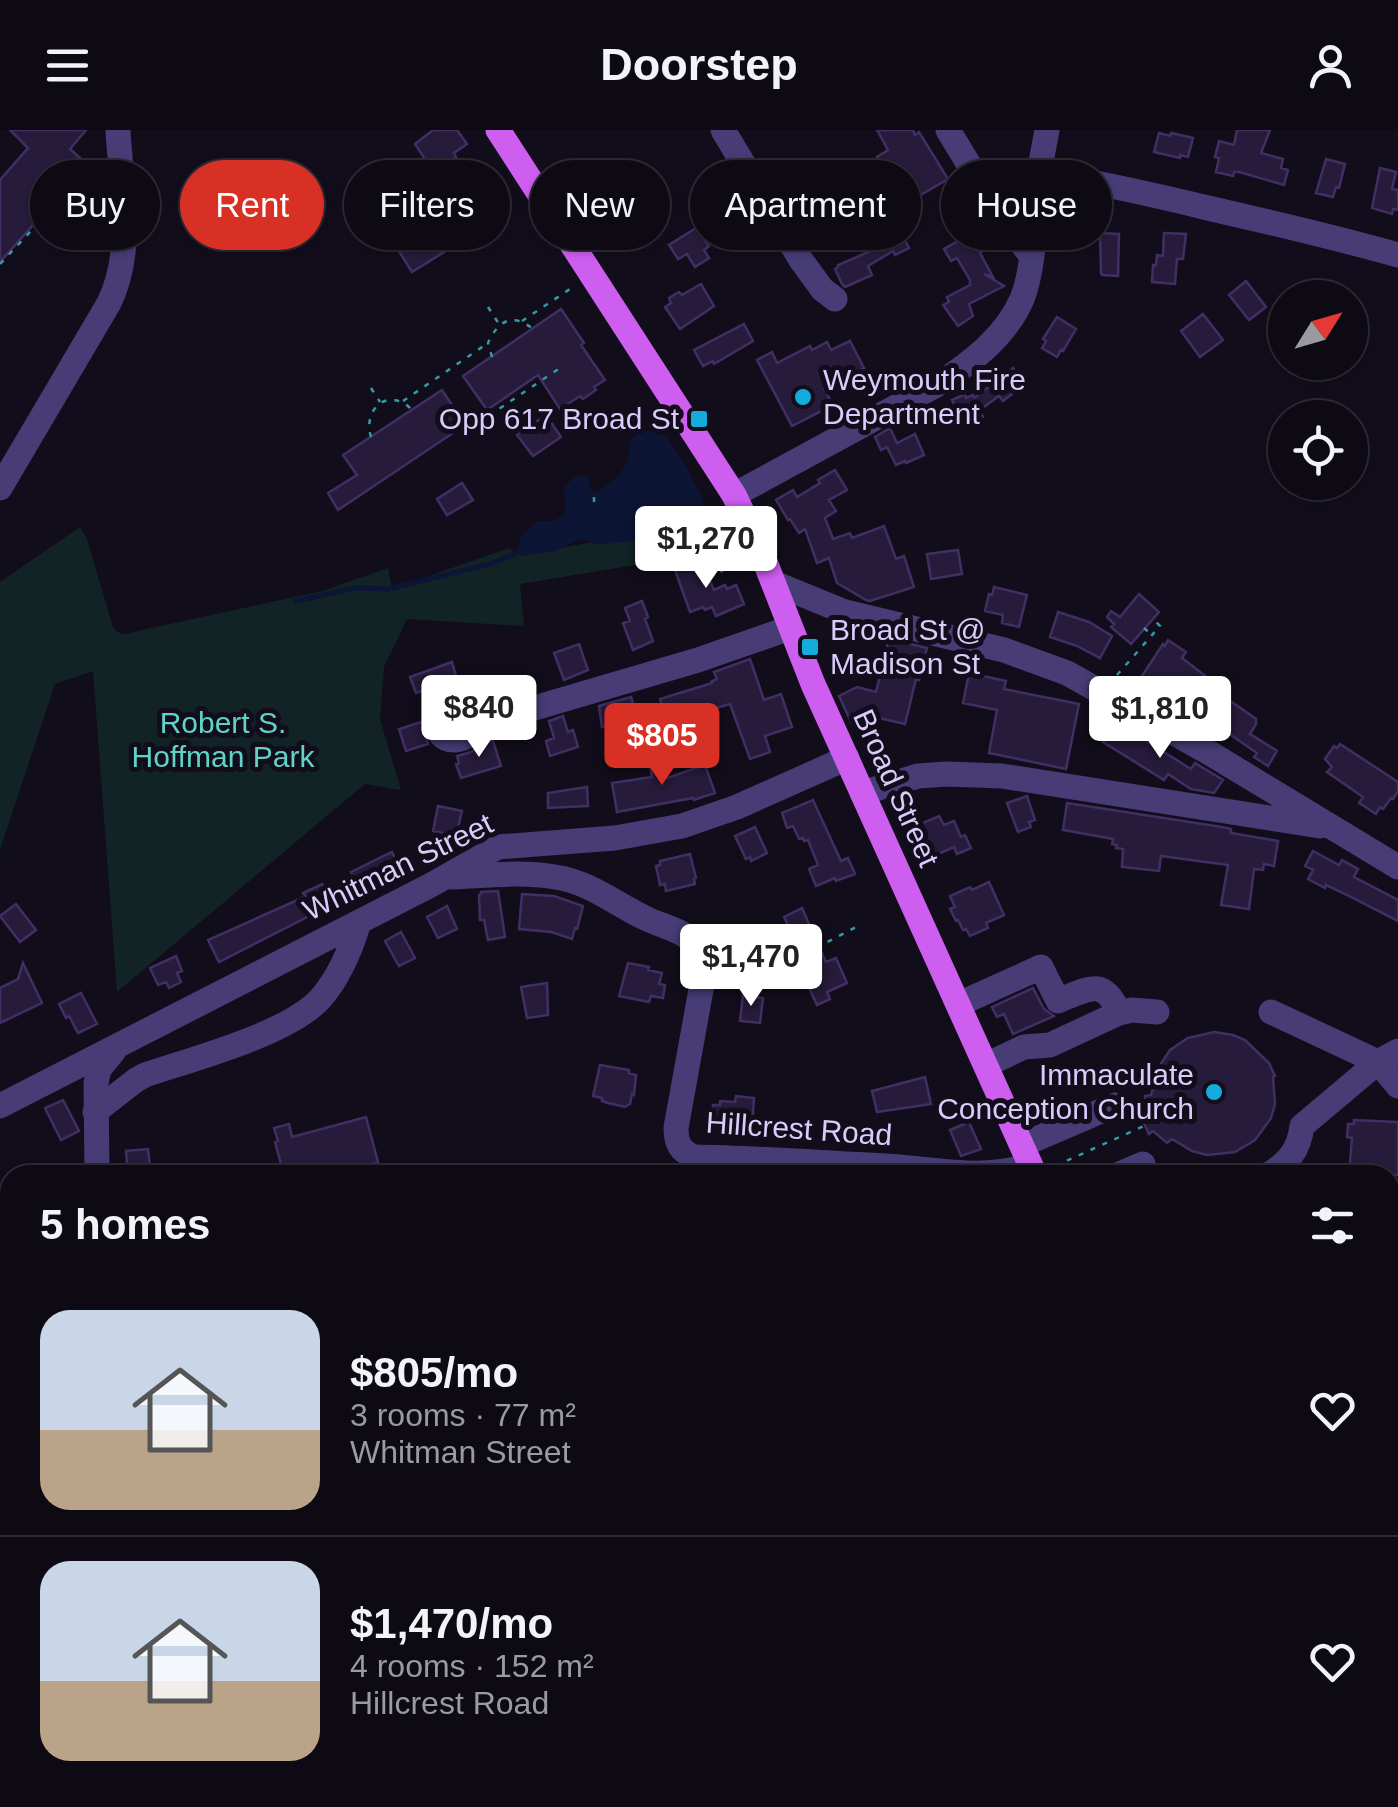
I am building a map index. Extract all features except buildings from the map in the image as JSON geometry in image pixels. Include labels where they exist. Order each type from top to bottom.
[{"type":"main road","name":"Broad Street","points":[[498,130],[734,495],[862,794],[1035,1163]]},
{"type":"street","points":[[0,488],[109,302],[121,273],[124,233],[118,130]]},
{"type":"street","points":[[723,130],[800,260],[835,300]]},
{"type":"street","points":[[948,130],[1004,221],[1031,254]]},
{"type":"street","points":[[1042,160],[1047,130]]},
{"type":"street","points":[[1112,185],[1398,255]]},
{"type":"street","points":[[734,495],[958,371],[1014,315],[1023,296],[1031,250]]},
{"type":"street","points":[[774,583],[844,612],[1031,658],[1070,674],[1398,867]]},
{"type":"street","points":[[490,721],[698,660],[790,628]]},
{"type":"street","name":"Whitman Street","points":[[0,1106],[498,847],[616,838],[682,826],[737,807],[847,758]]},
{"type":"street","points":[[862,794],[918,776],[1002,776],[1332,828]]},
{"type":"street","name":"Hillcrest Road","points":[[446,877],[532,875],[568,880],[603,893],[695,944],[704,973],[676,1128],[677,1142],[684,1153],[869,1165]]},
{"type":"street","points":[[95,1112],[146,1075],[237,1044],[310,1009],[346,960],[359,922]]},
{"type":"street","points":[[959,1004],[1041,966],[1058,1001],[1096,988],[1112,997],[1119,1013]]},
{"type":"street","points":[[986,1065],[1024,1047],[1050,1045],[1119,1013],[1157,1012]]},
{"type":"street","points":[[1271,1012],[1388,1056]]},
{"type":"street","points":[[97,1165],[96,1083],[100,1069],[123,1043]]},
{"type":"street","points":[[1388,1056],[1398,1086]]},
{"type":"street","points":[[1281,1165],[1293,1156],[1302,1126],[1388,1056]]},
{"type":"street","points":[[1035,1163],[1115,1104]]},
{"type":"path","points":[[0,264],[30,233]]},
{"type":"path","points":[[522,321],[591,275]]},
{"type":"path","points":[[488,307],[500,325]]},
{"type":"path","points":[[402,400],[488,344],[508,320],[522,321],[533,328]]},
{"type":"path","points":[[488,344],[492,357]]},
{"type":"path","points":[[478,423],[560,368]]},
{"type":"path","points":[[371,388],[381,404]]},
{"type":"path","points":[[371,437],[370,414],[381,404],[402,400],[412,410]]},
{"type":"path","points":[[594,493],[594,502]]},
{"type":"path","points":[[708,576],[722,571],[732,560],[760,549]]},
{"type":"path","points":[[1102,691],[1160,626],[1153,618]]},
{"type":"path","points":[[1144,628],[1152,635]]},
{"type":"path","points":[[1137,639],[1144,645]]},
{"type":"path","points":[[816,948],[856,927]]},
{"type":"path","points":[[1035,1163],[1144,1126]]},
{"type":"green space","name":"Robert S. Hoffman Park","points":[[726,520],[738,548],[520,584],[524,626],[407,619],[384,667],[380,719],[401,790],[365,784],[117,992],[93,671],[55,684],[0,850],[0,582],[80,527],[113,627],[124,634],[322,591],[388,568],[392,589],[509,548],[517,555]]},
{"type":"water","points":[[641,431],[666,436],[682,460],[702,497],[698,524],[638,540],[598,545],[583,539],[556,551],[520,556],[517,553],[521,537],[537,521],[553,521],[563,516],[564,489],[572,478],[586,474],[594,493],[604,487],[623,469],[632,440]]},
{"type":"waterway","points":[[296,601],[355,588],[388,589],[490,564],[517,553]]},
{"type":"place","name":"Weymouth Fire Department","points":[[803,397]]},
{"type":"place","name":"Opp 617 Broad St","points":[[699,419]]},
{"type":"place","name":"Broad St @ Madison St","points":[[810,647]]},
{"type":"place","name":"Immaculate Conception Church","points":[[1214,1092]]}]
